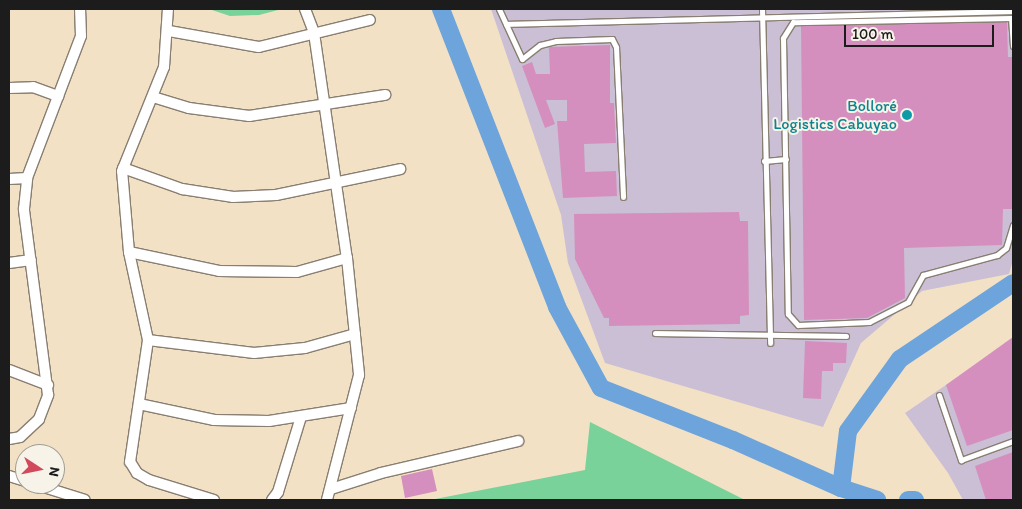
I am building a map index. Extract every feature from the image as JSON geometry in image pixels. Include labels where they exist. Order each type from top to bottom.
[{"type":"street","points":[[9,439],[20,436],[39,420],[45,408],[48,385],[24,210],[26,178],[81,36],[80,9]]},
{"type":"street","points":[[168,9],[169,31],[164,67],[123,168],[129,252],[148,340],[130,462],[137,472],[214,500]]},
{"type":"street","points":[[305,9],[314,33],[325,107],[347,258],[359,375],[327,500]]},
{"type":"street","points":[[169,31],[259,47],[370,20]]},
{"type":"street","points":[[9,88],[33,87],[58,96]]},
{"type":"street","points":[[152,97],[189,108],[249,116],[325,107],[385,95]]},
{"type":"street","points":[[123,168],[182,189],[233,197],[276,196],[400,169]]},
{"type":"street","points":[[9,179],[26,178]]},
{"type":"street","points":[[129,252],[220,271],[297,272],[347,258]]},
{"type":"street","points":[[9,263],[31,260]]},
{"type":"street","points":[[148,340],[254,353],[305,348],[355,334]]},
{"type":"street","points":[[9,370],[48,385]]},
{"type":"street","points":[[139,404],[214,420],[269,421],[351,408]]},
{"type":"street","points":[[272,500],[278,492],[301,417]]},
{"type":"street","points":[[331,489],[381,473],[518,441]]},
{"type":"street","points":[[65,494],[85,500]]},
{"type":"lane","points":[[499,9],[522,59],[540,45],[556,41],[612,39],[616,47],[623,197]]},
{"type":"lane","points":[[762,9],[764,161],[770,343]]},
{"type":"lane","points":[[506,24],[1013,11]]},
{"type":"lane","points":[[1013,46],[1011,18],[793,22],[783,38],[788,314],[798,325],[870,322],[908,302],[923,275],[1002,252],[1006,248],[1013,225]]},
{"type":"lane","points":[[764,161],[786,159]]},
{"type":"lane","points":[[655,333],[770,333],[846,336]]},
{"type":"lane","points":[[939,395],[961,460],[1013,441]]},
{"type":"shaded area","points":[[491,9],[1013,9],[1013,260],[1009,274],[922,291],[861,343],[823,427],[605,363],[568,263],[561,215]]},
{"type":"shaded area","points":[[1013,339],[1013,500],[963,500],[948,473],[905,413]]},
{"type":"green space","points":[[209,9],[282,9],[259,15],[230,16]]},
{"type":"green space","points":[[590,422],[743,499],[430,500],[585,470]]},
{"type":"building","name":"Bolloré Logistics Cabuyao","points":[[1007,22],[1008,57],[1013,57],[1013,172],[1012,209],[1003,209],[1002,245],[904,248],[905,298],[867,318],[804,320],[801,26]]},
{"type":"building","points":[[610,45],[610,103],[614,103],[616,143],[584,144],[585,172],[616,171],[617,196],[563,198],[557,121],[567,121],[567,100],[546,100],[555,124],[545,128],[522,66],[532,62],[536,74],[550,74],[549,47]]},
{"type":"building","points":[[739,212],[740,221],[748,221],[749,315],[740,316],[740,324],[609,326],[609,318],[604,318],[575,259],[574,214]]},
{"type":"building","points":[[1013,337],[1013,430],[967,446],[946,385]]},
{"type":"building","points":[[805,341],[847,343],[846,363],[833,363],[833,371],[822,371],[821,399],[803,398]]},
{"type":"building","points":[[1013,452],[1013,500],[986,500],[975,466]]},
{"type":"building","points":[[432,469],[437,491],[405,498],[401,476]]},
{"type":"waterway","points":[[441,9],[557,307],[601,388],[733,440],[841,488],[877,500]]},
{"type":"waterway","points":[[841,488],[848,431],[900,359],[1013,283]]},
{"type":"waterway","points":[[908,500],[915,500]]},
{"type":"place","name":"Bolloré Logistics Cabuyao","points":[[907,115]]}]
